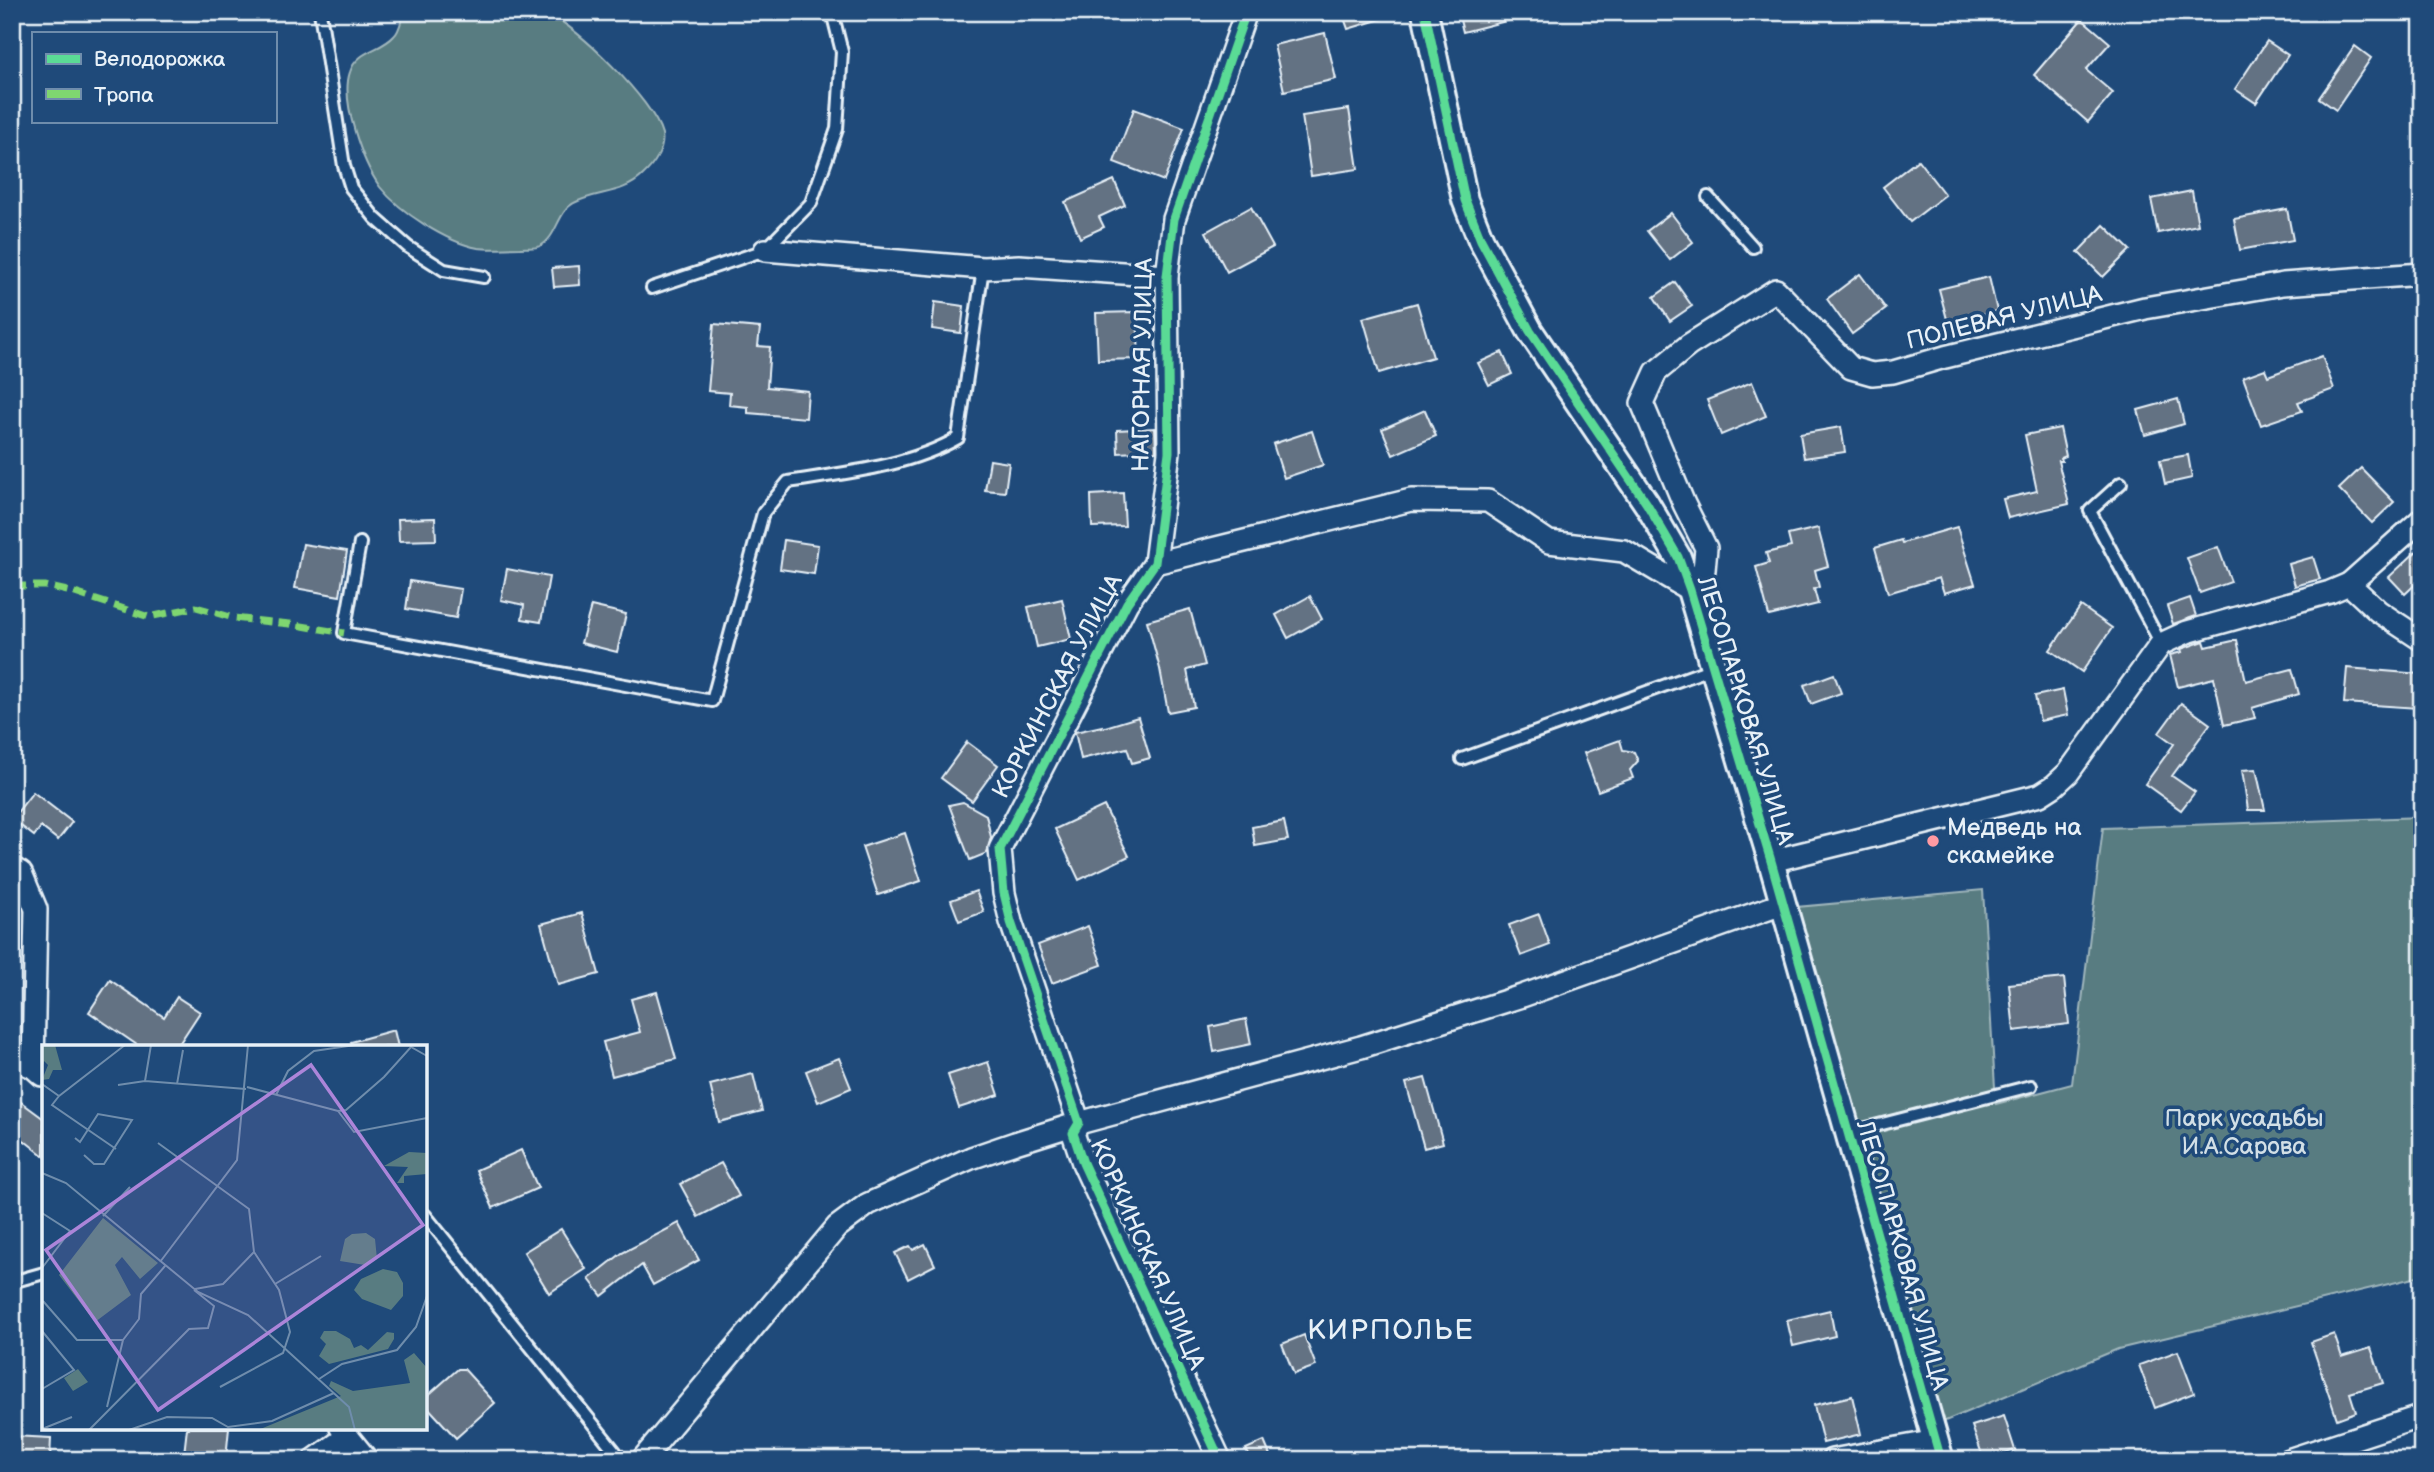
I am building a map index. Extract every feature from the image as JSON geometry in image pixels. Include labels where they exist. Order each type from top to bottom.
[{"type":"street","name":"НАГОРНАЯ УЛИЦА","points":[[1155,563],[1169,452],[1167,276],[1174,219],[1246,12]]},
{"type":"street","name":"ЛЕСОПАРКОВАЯ УЛИЦА","points":[[1424,12],[1465,200],[1481,240],[1530,331],[1653,514],[1678,557],[1690,590],[1771,861],[1939,1450]]},
{"type":"street","points":[[765,250],[983,268],[1019,266],[1167,276]]},
{"type":"street","name":"ПОЛЕВАЯ УЛИЦА","points":[[1690,590],[1704,570],[1706,548],[1684,504],[1642,403],[1656,372],[1689,345],[1776,290],[1851,368],[1872,374],[1894,372],[2145,309],[2283,284],[2422,274]]},
{"type":"street","points":[[1155,563],[1411,500],[1488,501],[1549,542],[1624,551],[1690,590]]},
{"type":"street","points":[[1771,861],[2040,794],[2068,773],[2161,644],[2187,632],[2330,592],[2349,584],[2422,519]]},
{"type":"street","name":"КОРКИНСКАЯ УЛИЦА","points":[[1155,563],[1127,603],[1000,849],[1004,893],[1011,922],[1079,1123],[1073,1133],[1083,1163],[1220,1460]]},
{"type":"street","points":[[2349,584],[2378,611],[2422,640]]},
{"type":"street","points":[[12,868],[21,873],[36,909],[38,1072],[12,1058]]},
{"type":"street","points":[[642,1460],[837,1227],[868,1204],[971,1158],[1079,1123],[1374,1043],[1522,996],[1782,904]]},
{"type":"street","points":[[2288,1460],[2422,1416]]},
{"type":"street","points":[[314,1460],[345,1432],[368,1460]]},
{"type":"street","points":[[1832,1460],[1939,1450]]},
{"type":"lane","points":[[320,12],[344,166],[351,188],[375,218],[408,247],[444,270],[484,277]]},
{"type":"lane","points":[[652,288],[765,250],[811,203],[837,129],[842,52],[832,12]]},
{"type":"lane","points":[[1708,197],[1753,247]]},
{"type":"lane","points":[[360,543],[344,633],[712,701],[763,513],[788,482],[868,468],[938,450],[958,439],[983,268]]},
{"type":"lane","points":[[2121,483],[2090,511],[2161,644]]},
{"type":"lane","points":[[1462,759],[1713,667]]},
{"type":"lane","points":[[1847,1133],[2031,1086]]},
{"type":"lane","points":[[427,1217],[622,1460]]},
{"type":"lane","points":[[12,1282],[42,1274]]},
{"type":"green space","points":[[404,12],[547,13],[576,33],[613,66],[645,103],[662,134],[658,156],[643,175],[628,186],[584,198],[570,206],[551,236],[538,247],[478,248],[438,233],[411,216],[380,187],[360,148],[348,99],[348,84],[353,65],[396,34]]},
{"type":"green space","name":"Парк усадьбы И.А.Сарова","points":[[2422,817],[2422,1276],[2118,1349],[1943,1422],[1797,907],[1983,890],[1996,1104],[2072,1084],[2103,828]]},
{"type":"building","points":[[1342,12],[1390,12],[1391,16],[1348,29]]},
{"type":"building","points":[[1458,12],[1517,12],[1518,18],[1463,32]]},
{"type":"building","points":[[2082,19],[2110,43],[2086,70],[2113,93],[2088,122],[2034,75]]},
{"type":"building","points":[[1325,33],[1336,79],[1284,91],[1274,45]]},
{"type":"building","points":[[2267,41],[2288,55],[2256,103],[2235,89]]},
{"type":"building","points":[[2355,46],[2371,58],[2336,110],[2319,98]]},
{"type":"building","points":[[1134,109],[1184,128],[1164,181],[1114,162]]},
{"type":"building","points":[[1349,109],[1358,169],[1311,176],[1302,116]]},
{"type":"building","points":[[1918,160],[1945,195],[1910,222],[1883,187]]},
{"type":"building","points":[[1114,180],[1125,205],[1099,217],[1104,227],[1080,238],[1065,202]]},
{"type":"building","points":[[2192,191],[2198,225],[2158,233],[2151,199]]},
{"type":"building","points":[[1251,207],[1273,247],[1227,272],[1206,232]]},
{"type":"building","points":[[2287,209],[2293,240],[2240,250],[2234,219]]},
{"type":"building","points":[[1671,213],[1693,242],[1670,260],[1647,231]]},
{"type":"building","points":[[2104,225],[2130,250],[2103,277],[2078,252]]},
{"type":"building","points":[[579,266],[580,285],[554,287],[552,268]]},
{"type":"building","points":[[1860,274],[1886,309],[1852,334],[1827,299]]},
{"type":"building","points":[[1989,277],[1997,311],[1948,323],[1939,289]]},
{"type":"building","points":[[1675,282],[1692,306],[1670,321],[1654,297]]},
{"type":"building","points":[[935,302],[964,306],[961,333],[932,329]]},
{"type":"building","points":[[1417,303],[1433,357],[1379,373],[1363,318]]},
{"type":"building","points":[[1137,312],[1139,359],[1098,360],[1096,313]]},
{"type":"building","points":[[714,324],[760,328],[758,346],[770,347],[767,387],[808,391],[806,418],[748,413],[748,407],[729,405],[730,393],[708,391]]},
{"type":"building","points":[[1502,352],[1512,374],[1489,385],[1478,363]]},
{"type":"building","points":[[2322,356],[2334,389],[2298,402],[2302,411],[2261,425],[2243,377],[2265,369],[2268,376]]},
{"type":"building","points":[[1752,382],[1766,416],[1721,435],[1707,400]]},
{"type":"building","points":[[2178,399],[2184,424],[2145,435],[2138,410]]},
{"type":"building","points":[[1425,410],[1436,436],[1393,455],[1382,429]]},
{"type":"building","points":[[1841,427],[1845,452],[1804,458],[1800,434]]},
{"type":"building","points":[[1155,428],[1156,451],[1118,453],[1117,430]]},
{"type":"building","points":[[2060,428],[2066,456],[2061,458],[2062,461],[2058,461],[2069,504],[2008,518],[2003,499],[2037,491],[2025,435]]},
{"type":"building","points":[[1312,431],[1323,465],[1284,478],[1273,444]]},
{"type":"building","points":[[2188,455],[2192,478],[2165,484],[2160,460]]},
{"type":"building","points":[[990,460],[1009,463],[1005,492],[985,490]]},
{"type":"building","points":[[2361,468],[2394,502],[2372,523],[2339,489]]},
{"type":"building","points":[[1123,493],[1125,526],[1092,527],[1091,495]]},
{"type":"building","points":[[435,518],[436,540],[399,541],[398,519]]},
{"type":"building","points":[[1957,527],[1975,584],[1944,593],[1939,578],[1888,593],[1875,548]]},
{"type":"building","points":[[1818,528],[1828,566],[1815,570],[1819,587],[1814,589],[1818,604],[1769,616],[1756,567],[1769,563],[1766,553],[1791,547],[1788,535]]},
{"type":"building","points":[[784,540],[818,545],[814,574],[780,569]]},
{"type":"building","points":[[303,544],[347,551],[340,596],[295,588]]},
{"type":"building","points":[[2422,546],[2422,578],[2405,594],[2389,577]]},
{"type":"building","points":[[2218,547],[2231,582],[2200,593],[2187,558]]},
{"type":"building","points":[[2313,557],[2320,579],[2295,586],[2289,564]]},
{"type":"building","points":[[507,569],[549,577],[541,622],[522,619],[524,605],[501,600]]},
{"type":"building","points":[[410,581],[461,589],[456,618],[406,609]]},
{"type":"building","points":[[1310,596],[1322,619],[1288,638],[1276,615]]},
{"type":"building","points":[[2190,598],[2196,616],[2173,624],[2167,606]]},
{"type":"building","points":[[1062,599],[1071,639],[1037,647],[1028,607]]},
{"type":"building","points":[[591,606],[626,614],[617,652],[581,643]]},
{"type":"building","points":[[2081,606],[2112,628],[2082,672],[2050,650]]},
{"type":"building","points":[[1190,609],[1205,665],[1187,670],[1194,707],[1168,712],[1147,621]]},
{"type":"building","points":[[2237,640],[2246,681],[2292,669],[2299,694],[2252,708],[2255,718],[2224,725],[2214,678],[2178,687],[2170,655],[2204,641],[2206,647]]},
{"type":"building","points":[[2347,668],[2420,674],[2418,708],[2344,703]]},
{"type":"building","points":[[1834,674],[1841,693],[1811,704],[1804,685]]},
{"type":"building","points":[[2063,690],[2068,715],[2040,721],[2035,696]]},
{"type":"building","points":[[2181,703],[2210,724],[2172,776],[2195,792],[2181,810],[2145,784],[2174,744],[2159,733]]},
{"type":"building","points":[[1138,717],[1150,758],[1132,763],[1127,748],[1081,759],[1075,732],[1102,728]]},
{"type":"building","points":[[1620,740],[1623,750],[1634,752],[1638,761],[1630,770],[1633,778],[1598,791],[1584,753]]},
{"type":"building","points":[[967,742],[998,765],[972,801],[941,778]]},
{"type":"building","points":[[2256,769],[2265,810],[2248,810],[2242,770]]},
{"type":"building","points":[[33,792],[72,822],[58,840],[41,827],[34,836],[12,819]]},
{"type":"building","points":[[963,802],[986,815],[991,837],[987,853],[970,860],[949,805]]},
{"type":"building","points":[[1104,806],[1129,856],[1079,880],[1055,829]]},
{"type":"building","points":[[1284,821],[1288,840],[1255,846],[1252,827]]},
{"type":"building","points":[[905,833],[921,881],[878,895],[862,847]]},
{"type":"building","points":[[976,891],[984,912],[959,921],[951,900]]},
{"type":"building","points":[[582,913],[599,974],[558,985],[541,924]]},
{"type":"building","points":[[1539,914],[1550,945],[1521,956],[1509,925]]},
{"type":"building","points":[[1088,926],[1102,965],[1052,983],[1038,945]]},
{"type":"building","points":[[2064,978],[2069,1024],[2014,1031],[2009,984]]},
{"type":"building","points":[[110,980],[164,1017],[177,997],[200,1012],[178,1045],[137,1045],[89,1012]]},
{"type":"building","points":[[657,992],[676,1059],[612,1076],[603,1042],[640,1032],[631,999]]},
{"type":"building","points":[[1246,1019],[1251,1044],[1214,1052],[1210,1027]]},
{"type":"building","points":[[394,1030],[398,1045],[352,1045],[351,1042]]},
{"type":"building","points":[[839,1058],[851,1088],[818,1102],[806,1071]]},
{"type":"building","points":[[988,1062],[999,1095],[959,1108],[948,1075]]},
{"type":"building","points":[[753,1074],[762,1111],[719,1122],[710,1085]]},
{"type":"building","points":[[1425,1078],[1443,1143],[1424,1148],[1406,1083]]},
{"type":"building","points":[[21,1102],[42,1118],[42,1154],[12,1131],[12,1114]]},
{"type":"building","points":[[521,1150],[538,1188],[493,1208],[476,1170]]},
{"type":"building","points":[[721,1163],[739,1196],[698,1217],[680,1184]]},
{"type":"building","points":[[679,1223],[699,1260],[653,1285],[642,1265],[602,1296],[589,1279],[622,1253]]},
{"type":"building","points":[[561,1229],[586,1269],[549,1293],[524,1252]]},
{"type":"building","points":[[925,1244],[935,1265],[908,1279],[895,1253],[910,1246],[913,1250]]},
{"type":"building","points":[[1830,1310],[1835,1336],[1793,1346],[1787,1320]]},
{"type":"building","points":[[2334,1334],[2342,1357],[2371,1348],[2383,1383],[2350,1393],[2356,1412],[2337,1419],[2311,1342]]},
{"type":"building","points":[[1304,1335],[1316,1366],[1294,1374],[1282,1344]]},
{"type":"building","points":[[2178,1351],[2194,1393],[2155,1408],[2139,1365]]},
{"type":"building","points":[[458,1369],[464,1369],[495,1403],[456,1438],[427,1406],[427,1396]]},
{"type":"building","points":[[1852,1396],[1861,1434],[1823,1443],[1814,1405]]},
{"type":"building","points":[[2004,1416],[2015,1450],[1984,1460],[1972,1426]]},
{"type":"building","points":[[187,1430],[229,1430],[226,1458],[184,1454]]},
{"type":"building","points":[[12,1436],[51,1438],[50,1460],[12,1460]]},
{"type":"building","points":[[1264,1441],[1272,1460],[1251,1460],[1246,1449]]},
{"type":"marked path","points":[[12,586],[45,586],[72,592],[149,617],[196,607],[234,618],[344,633]]},
{"type":"cycle path","points":[[1220,1460],[1083,1163],[1073,1133],[1079,1123],[1011,922],[1004,893],[1000,849],[1127,603],[1155,563],[1169,452],[1167,276],[1174,219],[1246,12]]},
{"type":"cycle path","points":[[1425,12],[1465,200],[1481,240],[1530,331],[1647,504],[1678,557],[1690,590],[1771,861],[1941,1460]]},
{"type":"place","name":"Медведь на скамейке","points":[[1933,841]]},
{"type":"district","name":"КИРПОЛЬЕ","points":[[1391,1329]]}]
